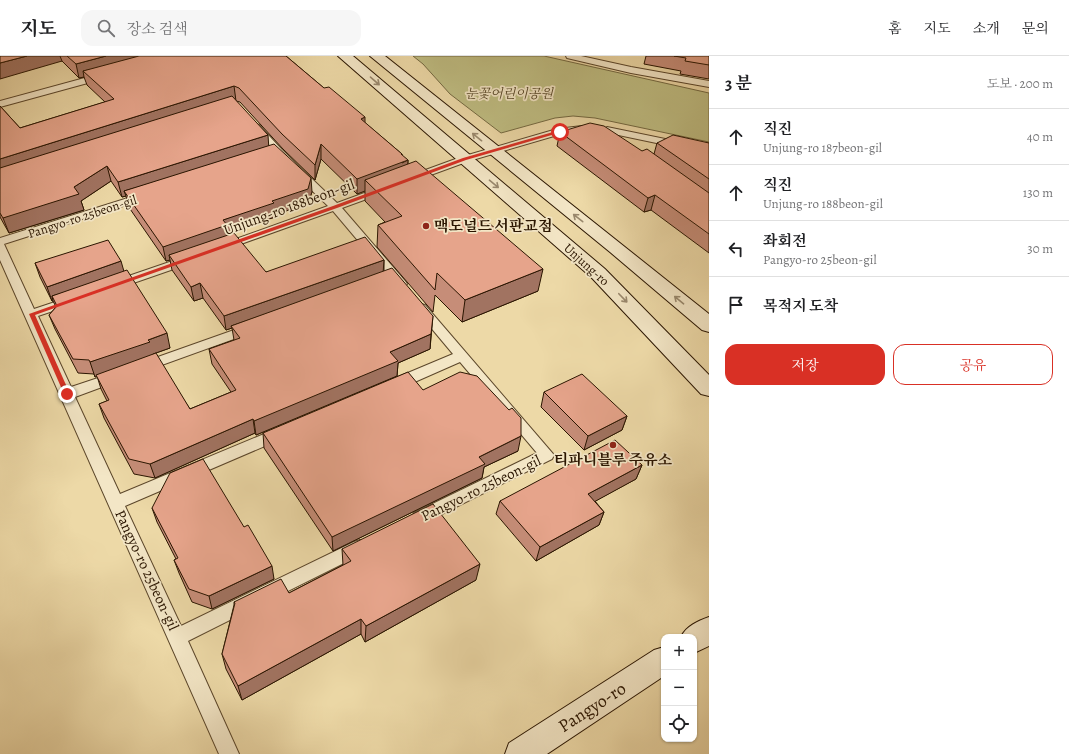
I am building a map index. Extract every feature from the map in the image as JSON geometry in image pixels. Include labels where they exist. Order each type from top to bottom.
[{"type":"main road","name":"Unjung-ro","points":[[345,56],[598,273],[709,388]]},
{"type":"main road","name":"Unjung-ro","points":[[377,56],[616,248],[709,325]]},
{"type":"main road","points":[[697,638],[709,630]]},
{"type":"main road","name":"Pangyo-ro","points":[[520,754],[661,662]]},
{"type":"lane","points":[[570,56],[631,70],[709,84]]},
{"type":"lane","points":[[0,104],[115,73]]},
{"type":"lane","points":[[247,116],[278,152],[335,207],[462,356],[383,390]]},
{"type":"lane","name":"Unjung-ro 188beon-gil","points":[[106,288],[335,207],[465,159],[575,128],[607,130],[709,152]]},
{"type":"lane","points":[[607,130],[626,144]]},
{"type":"lane","points":[[263,157],[278,152]]},
{"type":"lane","name":"Pangyo-ro 25beon-gil","points":[[0,242],[150,194]]},
{"type":"lane","name":"Pangyo-ro 25beon-gil","points":[[0,247],[32,314],[229,754]]},
{"type":"lane","points":[[379,282],[394,276]]},
{"type":"lane","points":[[32,314],[84,296]]},
{"type":"lane","points":[[67,394],[260,324]]},
{"type":"lane","name":"Pangyo-ro 25beon-gil","points":[[405,525],[548,455],[462,356]]},
{"type":"lane","name":"Pangyo-ro 25beon-gil","points":[[116,503],[296,427]]},
{"type":"lane","name":"Pangyo-ro 25beon-gil","points":[[177,637],[377,539]]},
{"type":"green space","name":"눈꽃어린이공원","points":[[413,56],[544,56],[709,93],[709,142],[595,118],[573,116],[555,118],[501,133],[450,94],[423,64]]},
{"type":"building","points":[[0,56],[27,56],[0,63]]},
{"type":"building","points":[[67,56],[106,56],[76,64]]},
{"type":"building","points":[[139,56],[286,56],[324,88],[329,87],[365,117],[361,119],[408,160],[357,179],[321,144],[315,165],[282,134],[239,88],[234,86],[0,159],[0,106],[20,128],[114,99],[83,71]]},
{"type":"building","points":[[674,56],[709,56],[709,65],[685,61],[686,58]]},
{"type":"building","points":[[232,96],[268,135],[118,182],[107,166],[74,187],[79,194],[3,218],[0,213],[0,168]]},
{"type":"building","points":[[590,123],[604,126],[642,151],[647,149],[709,193],[709,234],[655,195],[648,198],[560,132]]},
{"type":"building","points":[[673,135],[709,143],[709,179],[657,143]]},
{"type":"building","points":[[274,144],[311,178],[308,189],[272,201],[274,203],[223,220],[227,225],[163,247],[124,191]]},
{"type":"building","points":[[416,161],[543,269],[465,300],[437,273],[435,290],[378,225],[402,216],[365,180]]},
{"type":"building","points":[[234,233],[266,272],[365,237],[384,260],[224,316],[200,283],[191,287],[169,255]]},
{"type":"building","points":[[108,240],[121,261],[47,287],[35,263]]},
{"type":"building","points":[[392,268],[433,316],[431,334],[390,352],[398,361],[254,421],[253,419],[150,464],[129,459],[99,404],[109,400],[96,375],[156,353],[190,409],[236,390],[209,349],[240,338],[231,326]]},
{"type":"building","points":[[127,270],[167,333],[148,340],[150,342],[90,362],[89,360],[73,359],[49,315],[57,306],[52,296]]},
{"type":"building","points":[[408,372],[423,390],[460,372],[477,376],[509,410],[512,408],[521,418],[521,436],[479,457],[485,464],[332,537],[263,433]]},
{"type":"building","points":[[582,374],[627,416],[588,436],[544,392]]},
{"type":"building","points":[[615,440],[642,465],[588,494],[604,512],[540,547],[500,501]]},
{"type":"building","points":[[203,459],[244,527],[248,525],[272,566],[209,596],[189,589],[174,560],[178,558],[152,508],[170,473]]},
{"type":"building","points":[[433,504],[480,564],[366,626],[361,619],[238,686],[222,654],[234,602],[281,579],[289,593],[351,561],[342,549]]},
{"type":"place","name":"맥도널드 서판교점","points":[[426,226]]},
{"type":"place","name":"티파니블루 주유소","points":[[613,445]]},
{"type":"route","points":[[67,394],[32,314],[335,207],[465,159],[560,132]]}]
